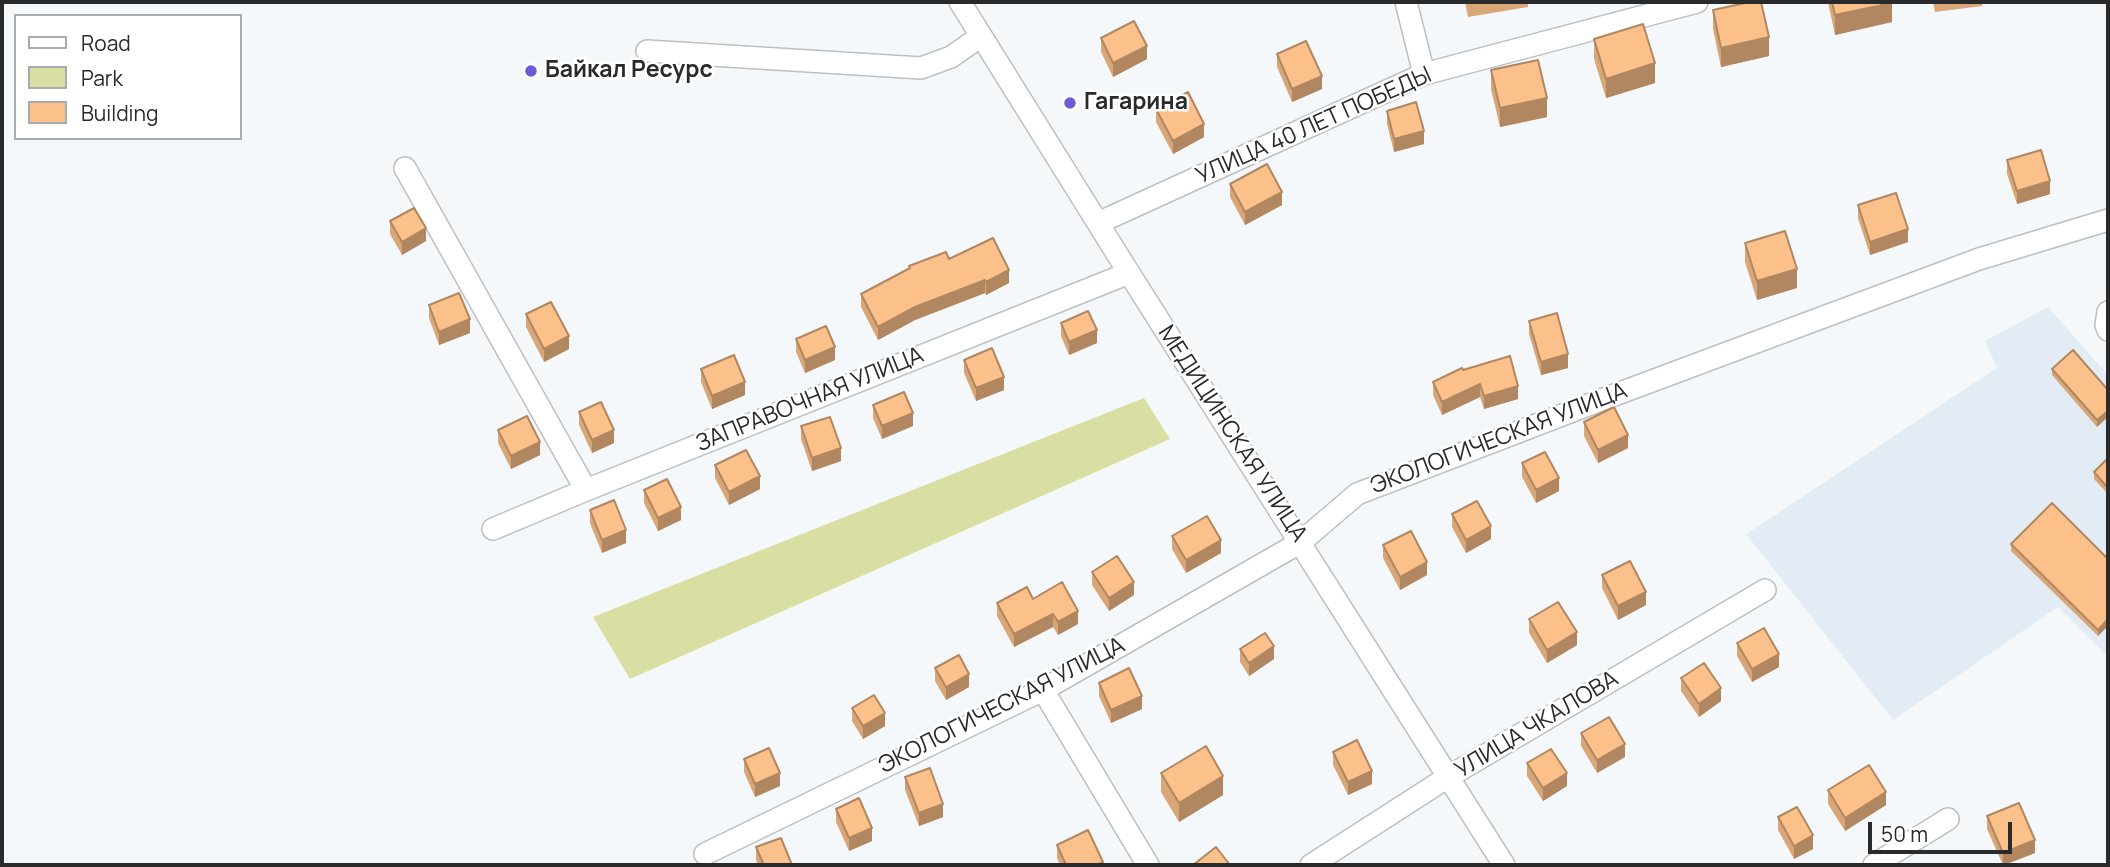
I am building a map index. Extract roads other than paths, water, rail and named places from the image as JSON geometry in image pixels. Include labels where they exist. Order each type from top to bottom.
[{"type":"street","name":"МЕДИЦИНСКАЯ УЛИЦА","points":[[960,2],[1504,865]]},
{"type":"street","points":[[1406,2],[1424,74]]},
{"type":"street","name":"УЛИЦА 40 ЛЕТ ПОБЕДЫ","points":[[1098,223],[1424,74],[1698,2]]},
{"type":"street","points":[[647,51],[921,68],[951,57],[981,36]]},
{"type":"street","points":[[405,168],[586,490]]},
{"type":"street","name":"ЭКОЛОГИЧЕСКАЯ УЛИЦА","points":[[705,854],[1043,690],[1301,542],[1357,494],[1979,259],[2108,220]]},
{"type":"street","name":"ЗАПРАВОЧНАЯ УЛИЦА","points":[[493,529],[1129,273]]},
{"type":"street","points":[[2108,312],[2108,330]]},
{"type":"street","name":"УЛИЦА ЧКАЛОВА","points":[[1311,865],[1448,778],[1765,590]]},
{"type":"street","points":[[1043,690],[1148,865]]},
{"type":"street","points":[[1874,865],[1948,819]]},
{"type":"place","name":"Байкал Ресурс","points":[[531,71]]},
{"type":"place","name":"Гагарина","points":[[1070,103]]}]
